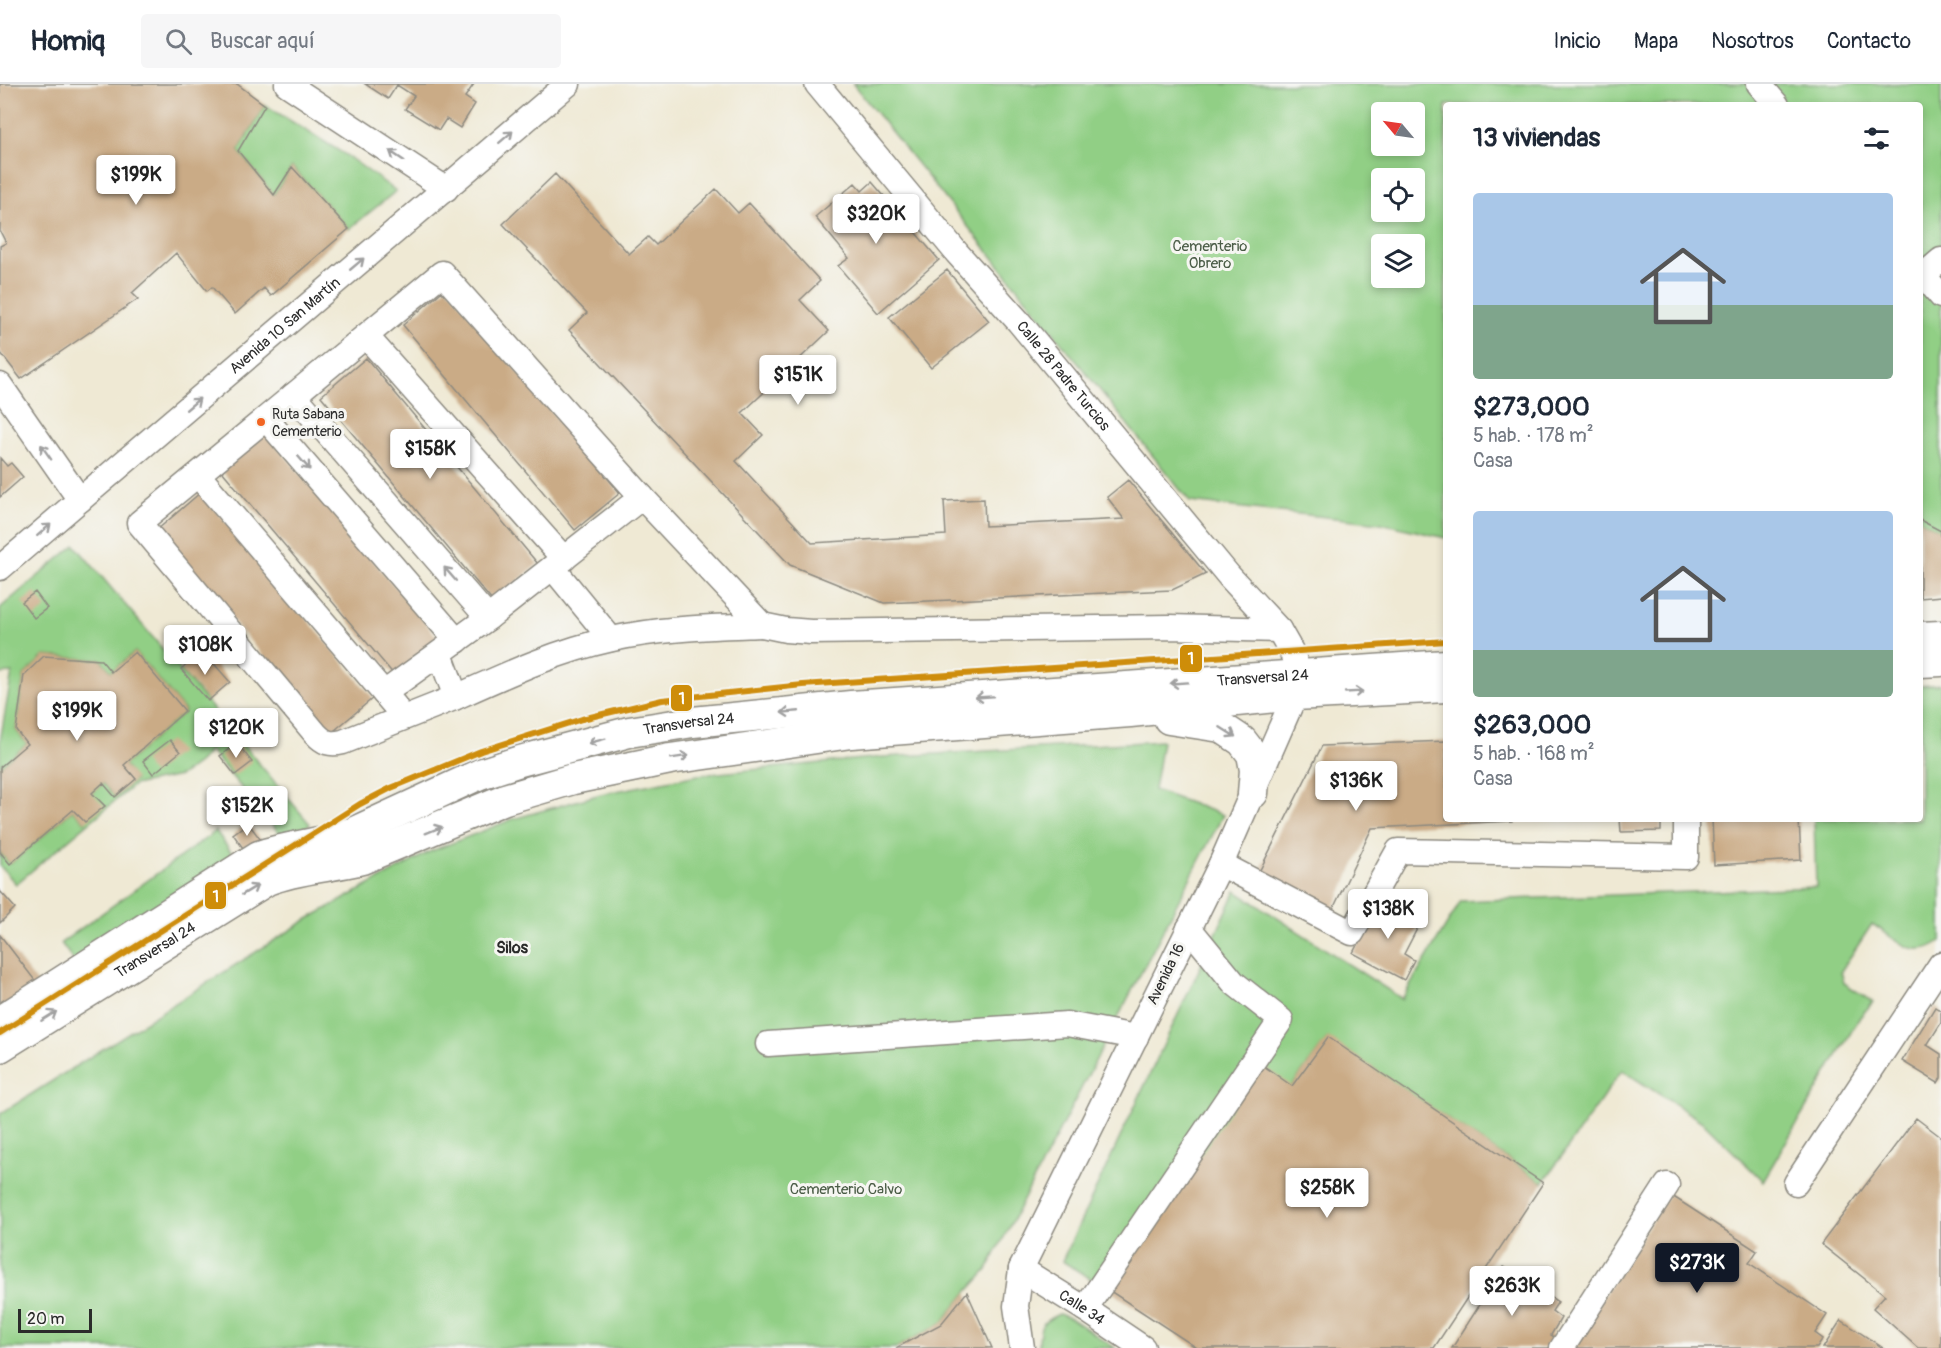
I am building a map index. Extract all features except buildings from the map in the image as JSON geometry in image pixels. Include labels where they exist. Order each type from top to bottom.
[{"type":"main road","points":[[1923,637],[1941,636]]},
{"type":"main road","points":[[1923,662],[1941,661]]},
{"type":"main road","name":"Transversal 24","points":[[0,1021],[259,856],[352,833],[480,774],[629,732],[693,722],[1130,712],[1298,685],[1443,665]]},
{"type":"main road","name":"Transversal 24","points":[[0,1047],[267,880],[285,873],[340,865],[362,859],[505,799],[573,779],[851,720],[1298,685],[1443,687]]},
{"type":"main road","points":[[1130,712],[1221,727],[1232,733],[1252,754],[1255,770],[1253,794]]},
{"type":"street","points":[[287,84],[446,189]]},
{"type":"street","name":"Avenida 10 San Martín","points":[[0,568],[568,84]]},
{"type":"street","name":"Calle 28 Padre Turcios","points":[[817,84],[957,253],[1019,322],[1229,576],[1279,630],[1291,651],[1298,685]]},
{"type":"street","points":[[1759,84],[1774,102]]},
{"type":"street","points":[[1926,271],[1941,296]]},
{"type":"street","points":[[762,625],[642,497],[442,273],[139,523],[315,733],[322,741],[332,744],[343,742],[558,654],[611,639],[652,632],[762,625],[811,632],[1170,627],[1279,630]]},
{"type":"street","points":[[366,336],[559,564],[611,639]]},
{"type":"street","points":[[0,385],[80,500]]},
{"type":"street","points":[[294,395],[488,618]]},
{"type":"street","points":[[266,419],[449,647],[456,697]]},
{"type":"street","points":[[198,475],[404,717]]},
{"type":"street","points":[[384,693],[488,618],[642,497]]},
{"type":"street","name":"Avenida 16","points":[[1021,1347],[1016,1306],[1021,1269],[1221,864],[1298,685]]},
{"type":"street","points":[[1221,864],[1352,933],[1398,851],[1686,857],[1686,822]]},
{"type":"street","points":[[1085,1309],[1281,1020],[1233,983],[1188,928]]},
{"type":"street","points":[[1796,1183],[1941,964]]},
{"type":"street","points":[[768,1044],[1067,1024],[1136,1037]]},
{"type":"street","points":[[1562,1348],[1667,1185]]},
{"type":"street","name":"Calle 34","points":[[1021,1269],[1143,1348]]},
{"type":"green space","name":"Cementerio Obrero","points":[[853,84],[1941,84],[1941,531],[1923,522],[1923,102],[1443,102],[1443,537],[1381,523],[1190,502]]},
{"type":"green space","points":[[265,105],[346,155],[396,191],[349,229],[292,167],[274,195],[238,151]]},
{"type":"green space","points":[[75,545],[310,824],[286,841],[209,749],[198,763],[180,776],[134,785],[16,884],[0,866],[0,852],[10,864],[73,810],[85,822],[92,793],[103,783],[115,797],[135,780],[124,765],[185,711],[135,652],[111,672],[101,660],[44,656],[24,675],[16,730],[27,744],[0,767],[0,741],[12,673],[0,674],[0,608]]},
{"type":"green space","points":[[1941,684],[1941,941],[1931,947],[1913,949],[1872,924],[1841,971],[1844,983],[1873,1002],[1860,1017],[1763,1181],[1704,1123],[1622,1070],[1543,1183],[1328,1038],[1292,1086],[1110,1291],[1062,1261],[1236,891],[1402,999],[1461,901],[1816,887],[1814,822],[1923,822],[1923,686]]},
{"type":"green space","name":"Cementerio Calvo","points":[[1162,741],[1154,790],[1223,815],[987,1270],[941,1324],[896,1348],[0,1348],[0,1114],[308,919],[429,852],[513,819],[601,794],[698,775],[883,757]]},
{"type":"green space","points":[[216,831],[238,862],[76,964],[61,943]]},
{"type":"green space","points":[[1059,1314],[1072,1319],[1115,1348],[1039,1348],[1042,1326],[1047,1320]]},
{"type":"transit line","name":"1","points":[[0,1033],[360,804],[391,788],[481,751],[582,719],[662,700],[803,685],[1443,641]]},
{"type":"place","name":"Ruta Sabana Cementerio","points":[[261,422]]},
{"type":"district","name":"Silos","points":[[512,948]]}]
